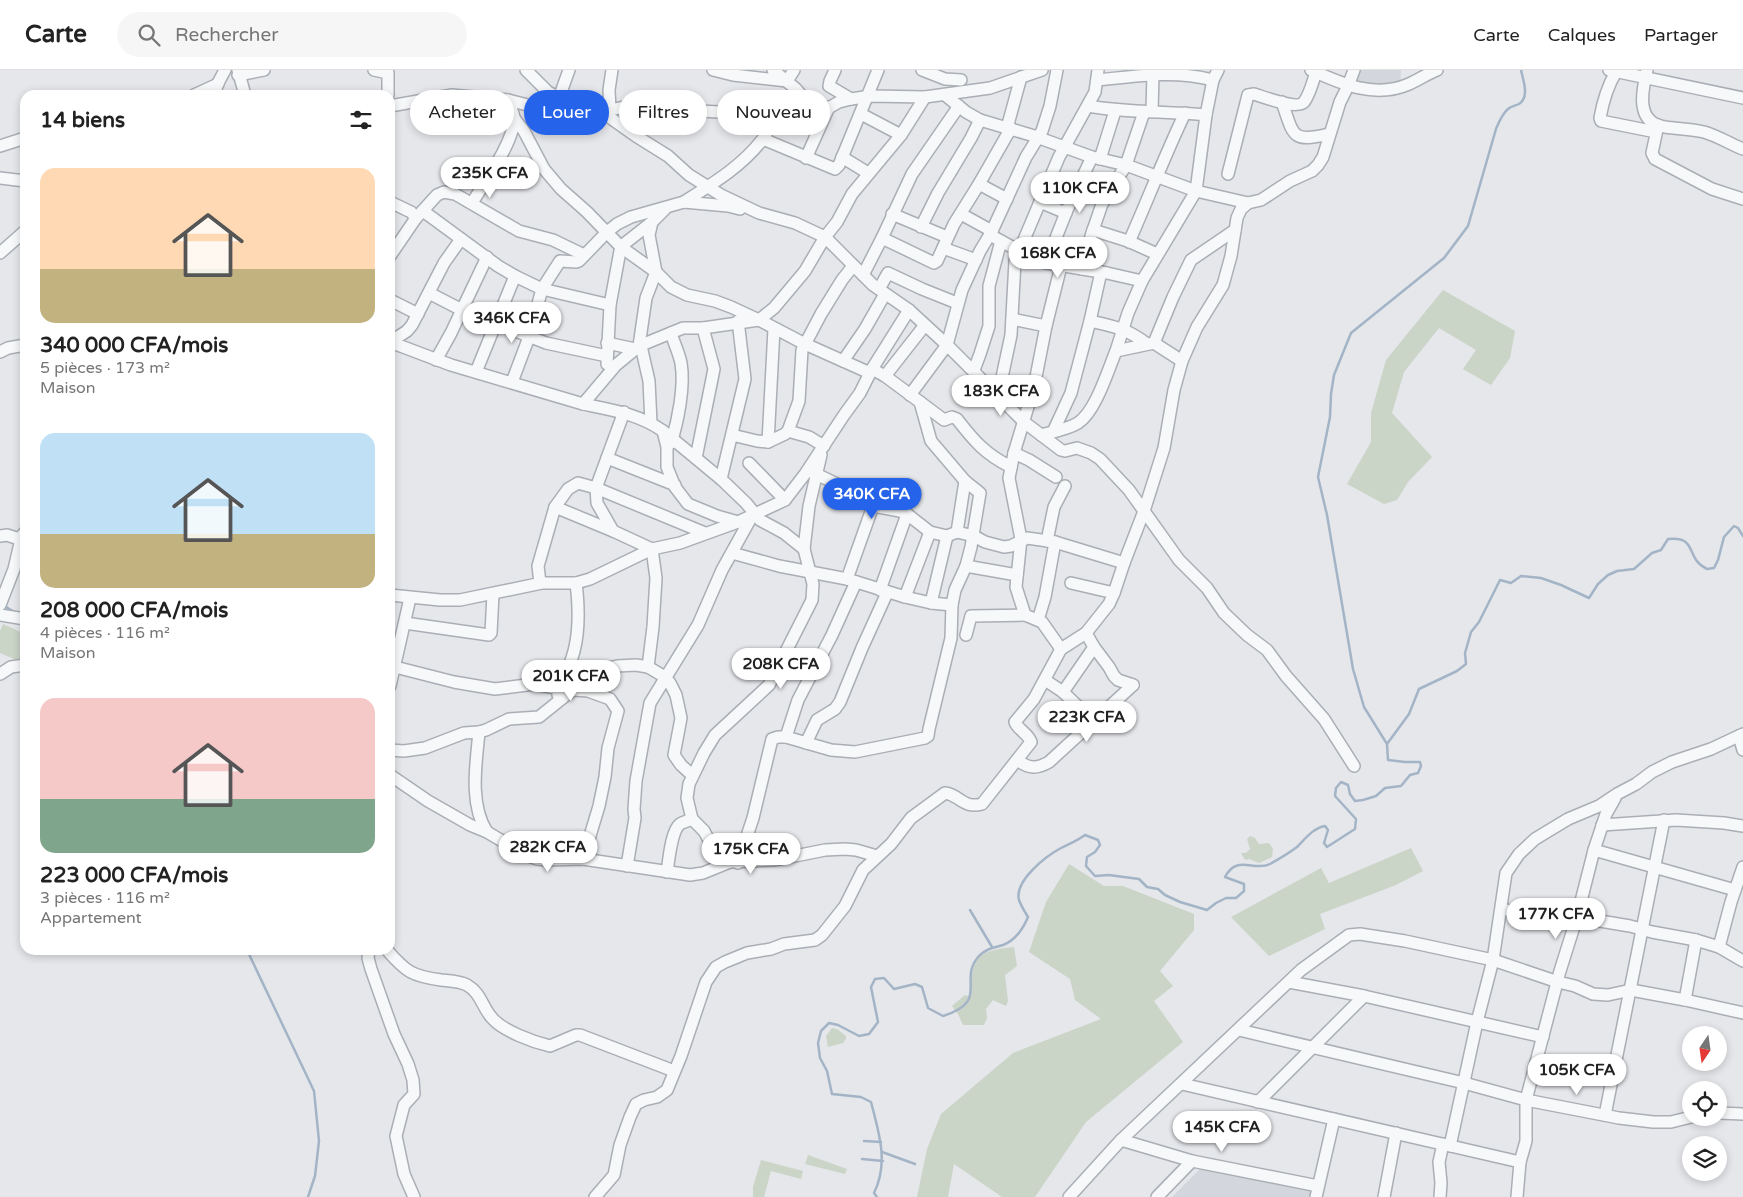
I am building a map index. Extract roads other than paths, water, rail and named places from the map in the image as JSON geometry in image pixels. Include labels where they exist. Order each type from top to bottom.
[{"type":"street","points":[[216,89],[226,70]]},
{"type":"street","points":[[243,90],[238,72],[264,70]]},
{"type":"street","points":[[374,70],[388,72],[388,90]]},
{"type":"street","points":[[526,70],[546,90]]},
{"type":"street","points":[[562,90],[569,70]]},
{"type":"street","points":[[609,90],[612,70]]},
{"type":"street","points":[[712,70],[733,75],[787,81]]},
{"type":"street","points":[[773,70],[797,90]]},
{"type":"street","points":[[787,81],[794,70]]},
{"type":"street","points":[[835,70],[829,86],[851,99]]},
{"type":"street","points":[[763,139],[835,169],[861,114],[878,70]]},
{"type":"street","points":[[922,70],[956,77],[967,92]]},
{"type":"street","points":[[830,106],[838,102],[868,97],[929,97],[967,92],[990,88],[1042,70]]},
{"type":"street","points":[[910,394],[947,345],[957,303],[976,260],[1042,131],[1057,70]]},
{"type":"street","points":[[945,95],[980,120],[1096,158],[1126,165],[1196,191],[1248,203],[1262,200],[1290,181],[1312,171],[1318,165],[1323,157],[1340,102],[1354,70]]},
{"type":"street","points":[[1228,174],[1248,95],[1252,93],[1293,105],[1303,104],[1313,71],[1348,86],[1372,89],[1394,88],[1408,84],[1437,70]]},
{"type":"street","points":[[1743,98],[1646,74],[1616,71],[1605,96],[1600,118],[1601,121],[1657,129],[1704,132],[1743,149]]},
{"type":"street","points":[[1082,268],[1093,230],[1106,197],[1126,165],[1148,111],[1153,74]]},
{"type":"street","points":[[1646,74],[1642,108],[1643,113],[1657,129]]},
{"type":"street","points":[[998,396],[1008,352],[1012,319],[1014,266],[1065,147],[1095,92],[1098,75],[1215,75],[1206,115],[1196,191],[1142,281],[1116,351],[1088,413],[1077,424],[1047,433]]},
{"type":"street","points":[[583,404],[616,365],[638,347],[683,328],[702,328],[738,321],[759,320],[774,308],[805,272],[825,237],[837,222],[852,194],[868,173],[901,135],[929,97],[956,77]]},
{"type":"street","points":[[882,238],[934,263],[937,261],[954,224],[979,184],[1009,128],[1021,77]]},
{"type":"street","points":[[395,105],[410,102]]},
{"type":"street","points":[[1282,102],[1290,126],[1297,136],[1312,138],[1329,134]]},
{"type":"street","points":[[609,110],[628,106],[655,106],[717,112]]},
{"type":"street","points":[[863,275],[912,174],[959,106]]},
{"type":"street","points":[[1088,106],[1115,111],[1206,115]]},
{"type":"street","points":[[1046,263],[1066,213],[1096,158],[1115,111]]},
{"type":"street","points":[[1129,242],[1185,113]]},
{"type":"street","points":[[609,114],[636,136],[668,156],[689,175],[707,187],[759,213]]},
{"type":"street","points":[[861,114],[901,135]]},
{"type":"street","points":[[514,118],[524,131],[544,169],[561,188],[621,247],[656,272],[671,287],[687,296],[715,301],[843,361],[885,376],[944,420],[952,417],[957,419],[975,443],[994,458],[1010,467]]},
{"type":"street","points":[[921,227],[938,193],[980,120]]},
{"type":"street","points":[[1657,129],[1652,155],[1655,159],[1712,189],[1742,198]]},
{"type":"street","points":[[472,203],[506,145],[509,135]]},
{"type":"street","points":[[512,382],[529,337],[542,290],[560,261],[576,262],[606,232],[630,217],[684,202],[729,172],[765,135]]},
{"type":"street","points":[[806,158],[816,135]]},
{"type":"street","points":[[0,146],[20,140]]},
{"type":"street","points":[[842,157],[868,173]]},
{"type":"street","points":[[0,178],[20,180]]},
{"type":"street","points":[[979,184],[1006,199]]},
{"type":"street","points":[[395,249],[419,214],[437,195],[444,192],[455,194],[519,231],[553,240],[584,255]]},
{"type":"street","points":[[684,202],[728,206],[796,222],[825,237],[882,292],[909,310],[974,370],[1024,422],[1047,433],[1063,451],[1080,449],[1100,459],[1129,490],[1179,560],[1207,588],[1224,613],[1247,635],[1267,650],[1286,676],[1324,719],[1354,766]]},
{"type":"street","points":[[1040,202],[1066,213]]},
{"type":"street","points":[[595,1197],[614,1175],[620,1145],[636,1104],[657,1097],[667,1090],[706,982],[716,967],[747,953],[771,949],[784,944],[815,940],[822,935],[844,906],[863,870],[900,834],[911,818],[945,793],[953,795],[964,803],[983,804],[1031,742],[1030,738],[1014,722],[1034,699],[1061,649],[1086,633],[1109,604],[1114,593],[1144,512],[1164,448],[1174,390],[1182,361],[1198,327],[1223,285],[1241,209],[1248,203]]},
{"type":"street","points":[[395,204],[419,214],[461,239],[486,258],[515,276],[542,290],[610,305]]},
{"type":"street","points":[[607,376],[610,305],[621,247],[666,208]]},
{"type":"street","points":[[892,214],[947,237]]},
{"type":"street","points":[[961,214],[1001,241],[1032,258],[1046,263],[1082,268],[1142,281]]},
{"type":"street","points":[[651,423],[649,381],[638,347],[646,298],[656,272],[649,235],[652,222]]},
{"type":"street","points":[[1093,230],[1158,254]]},
{"type":"street","points":[[1151,344],[1191,260],[1235,230]]},
{"type":"street","points":[[0,252],[20,235]]},
{"type":"street","points":[[395,339],[407,331],[418,314],[444,263],[461,239]]},
{"type":"street","points":[[974,370],[989,326],[989,286],[1001,241]]},
{"type":"street","points":[[942,248],[976,260]]},
{"type":"street","points":[[436,360],[486,258]]},
{"type":"street","points":[[732,435],[768,442],[785,434],[788,430],[799,401],[802,350],[821,314],[853,266]]},
{"type":"street","points":[[1025,615],[1017,592],[1017,576],[1022,539],[1009,478],[1010,467],[1034,387],[1046,326],[1061,266]]},
{"type":"street","points":[[1047,433],[1071,393],[1101,272]]},
{"type":"street","points":[[843,361],[865,329],[882,292],[888,273],[957,303]]},
{"type":"street","points":[[476,372],[515,276]]},
{"type":"street","points":[[429,293],[462,310],[529,337],[562,348],[607,356]]},
{"type":"street","points":[[395,302],[418,314]]},
{"type":"street","points":[[734,862],[718,857],[704,831],[692,819],[687,798],[692,775],[715,735],[769,686],[812,600],[813,584],[811,570],[804,549],[813,473],[824,447],[860,393],[871,371],[909,310]]},
{"type":"street","points":[[1012,319],[1046,326]]},
{"type":"street","points":[[721,479],[745,379],[738,321]]},
{"type":"street","points":[[1090,321],[1133,333],[1182,361]]},
{"type":"street","points":[[885,376],[925,325]]},
{"type":"street","points":[[696,458],[714,369],[702,328]]},
{"type":"street","points":[[768,442],[774,329]]},
{"type":"street","points":[[671,333],[682,374],[678,410],[668,435],[667,467],[674,485],[688,504],[738,522]]},
{"type":"street","points":[[607,343],[638,347]]},
{"type":"street","points":[[395,344],[436,360],[583,404],[624,412],[651,423],[721,479],[746,503],[753,515],[784,533],[804,549]]},
{"type":"street","points":[[1116,351],[1151,344]]},
{"type":"street","points":[[0,352],[20,346]]},
{"type":"street","points":[[734,862],[753,818],[771,741],[778,737],[786,737],[806,744],[843,752],[855,752],[927,737],[951,638],[952,605],[955,590],[966,566],[974,536],[980,493],[965,481],[931,441],[920,402]]},
{"type":"street","points":[[613,531],[597,503],[596,488],[624,412]]},
{"type":"street","points":[[788,430],[809,437],[824,447]]},
{"type":"street","points":[[1014,453],[1056,477]]},
{"type":"street","points":[[607,458],[674,485]]},
{"type":"street","points":[[748,463],[785,500]]},
{"type":"street","points":[[813,473],[844,487],[873,506],[907,514],[930,532],[974,536],[985,542],[1004,546],[1010,546],[1026,538],[1051,542],[1124,563]]},
{"type":"street","points":[[395,596],[460,600],[540,584],[576,583],[590,579],[652,549],[680,543],[738,522],[785,500],[813,473]]},
{"type":"street","points":[[931,603],[952,534],[965,481]]},
{"type":"street","points":[[540,584],[538,566],[555,507],[568,489],[578,483],[596,488],[705,533]]},
{"type":"street","points":[[1038,620],[1045,597],[1054,507],[1065,486]]},
{"type":"street","points":[[786,737],[798,700],[832,635],[873,506]]},
{"type":"street","points":[[555,507],[652,549]]},
{"type":"street","points":[[806,744],[817,720],[835,709],[840,702],[884,591],[907,514]]},
{"type":"street","points":[[627,866],[635,818],[635,786],[649,707],[654,695],[698,625],[722,570],[753,515]]},
{"type":"street","points":[[905,597],[930,532]]},
{"type":"street","points":[[0,536],[7,535],[15,538],[20,536]]},
{"type":"street","points":[[0,605],[14,569],[20,546]]},
{"type":"street","points":[[648,667],[656,578],[652,549]]},
{"type":"street","points":[[732,553],[779,566],[811,570],[851,580],[905,597],[931,603],[952,605]]},
{"type":"street","points":[[966,566],[1017,576]]},
{"type":"street","points":[[556,702],[561,679],[572,659],[576,636],[578,614],[576,583]]},
{"type":"street","points":[[1071,583],[1114,593]]},
{"type":"street","points":[[405,623],[489,636],[491,634],[493,594]]},
{"type":"street","points":[[410,598],[395,667],[454,682],[495,689],[535,684],[558,689],[588,691],[610,699],[618,711],[608,748],[599,806],[583,859]]},
{"type":"street","points":[[0,615],[20,618]]},
{"type":"street","points":[[966,635],[971,616],[1025,615],[1038,620],[1047,628],[1061,649]]},
{"type":"street","points":[[1017,760],[1028,767],[1043,766],[1132,685],[1118,680],[1086,633]]},
{"type":"street","points":[[1063,692],[1094,647]]},
{"type":"street","points":[[395,750],[425,748],[464,733],[479,732],[509,719],[539,717],[556,702],[600,670],[636,664],[648,667],[670,682],[676,695],[680,714],[674,755],[692,775]]},
{"type":"street","points":[[0,674],[11,667],[20,666]]},
{"type":"street","points":[[1045,680],[1063,692],[1093,721]]},
{"type":"street","points":[[479,732],[476,795],[481,822],[487,832]]},
{"type":"street","points":[[1440,1197],[1439,1162],[1447,1145],[1464,1083],[1493,960],[1506,873],[1519,854],[1528,845],[1568,819],[1599,806],[1652,772],[1672,762],[1741,735],[1743,750]]},
{"type":"street","points":[[395,778],[428,801],[470,825],[487,832],[526,856],[537,859],[583,859],[667,872],[696,874],[734,862],[775,860],[825,850],[845,849],[877,856]]},
{"type":"street","points":[[1517,1197],[1520,1162],[1526,1141],[1526,1100],[1594,850],[1606,814],[1617,794]]},
{"type":"street","points":[[667,872],[671,847],[677,828],[681,823],[692,819]]},
{"type":"street","points":[[1602,826],[1664,820],[1724,823],[1743,826]]},
{"type":"street","points":[[1606,1115],[1664,820]]},
{"type":"street","points":[[1594,850],[1735,890]]},
{"type":"street","points":[[1719,947],[1743,867]]},
{"type":"street","points":[[1502,908],[1575,921],[1642,929],[1696,940],[1719,947],[1743,961]]},
{"type":"street","points":[[1069,1197],[1121,1140],[1301,970],[1344,937],[1353,934],[1405,941],[1493,960],[1558,982],[1567,983],[1593,994],[1608,995],[1631,990],[1743,1013]]},
{"type":"street","points":[[1686,1000],[1696,940]]},
{"type":"street","points":[[368,955],[370,969],[413,1080],[414,1094],[404,1105],[396,1136],[404,1174],[414,1197]]},
{"type":"street","points":[[392,955],[410,973],[458,981],[468,985],[477,992],[491,1017],[511,1031],[550,1046],[580,1035],[674,1071]]},
{"type":"street","points":[[1289,982],[1364,996],[1543,1037]]},
{"type":"street","points":[[1258,1102],[1364,996]]},
{"type":"street","points":[[1239,1030],[1464,1083],[1526,1100],[1653,1122],[1671,1122],[1682,1119]]},
{"type":"street","points":[[1182,1084],[1520,1162]]},
{"type":"street","points":[[1727,1113],[1743,1114]]},
{"type":"street","points":[[1121,1140],[1192,1161],[1317,1191],[1334,1119]]},
{"type":"street","points":[[1384,1197],[1396,1133]]},
{"type":"street","points":[[1157,1197],[1192,1161]]},
{"type":"waterway","points":[[1387,744],[1364,707],[1353,669],[1327,515],[1318,477],[1330,417],[1334,375],[1351,333],[1444,258],[1468,226],[1498,124],[1506,111],[1510,107],[1519,104],[1524,97],[1525,88],[1521,70]]},
{"type":"waterway","points":[[877,1197],[874,1193],[879,1182],[882,1159],[877,1125],[871,1102],[861,1097],[832,1094],[827,1071],[820,1058],[818,1043],[821,1031],[829,1023],[838,1025],[859,1036],[869,1034],[878,1022],[871,987],[875,979],[884,978],[894,989],[915,984],[922,987],[928,1008],[943,1016],[966,1004],[970,997],[973,965],[979,956],[1012,940],[1024,926],[1028,917],[1019,900],[1019,893],[1026,877],[1047,857],[1085,835],[1098,840],[1100,845],[1095,852],[1087,857],[1086,866],[1095,876],[1109,875],[1139,879],[1147,887],[1158,889],[1165,895],[1180,902],[1207,910],[1226,898],[1236,898],[1244,891],[1244,884],[1225,877],[1235,866],[1264,866],[1270,864],[1297,847],[1310,834],[1321,827],[1325,826],[1328,830],[1324,843],[1327,847],[1355,829],[1356,819],[1335,796],[1336,788],[1341,782],[1348,785],[1350,794],[1355,801],[1376,796],[1385,788],[1401,786],[1410,775],[1418,773],[1421,766],[1420,762],[1388,760],[1387,744],[1409,714],[1419,689],[1457,671],[1466,664],[1465,653],[1471,632],[1479,622],[1500,580],[1511,583],[1521,576],[1541,578],[1589,598],[1598,584],[1608,575],[1617,571],[1634,569],[1652,553],[1661,550],[1668,539],[1678,539],[1688,544],[1696,559],[1707,569],[1714,568],[1724,537],[1734,526],[1738,528],[1743,536]]},
{"type":"waterway","points":[[3,605],[16,613]]},
{"type":"waterway","points":[[970,910],[992,947]]},
{"type":"waterway","points":[[249,955],[314,1091],[319,1141],[315,1176],[308,1197]]},
{"type":"waterway","points":[[864,1141],[881,1142]]},
{"type":"waterway","points":[[882,1152],[915,1164]]},
{"type":"waterway","points":[[862,1159],[883,1161]]}]
